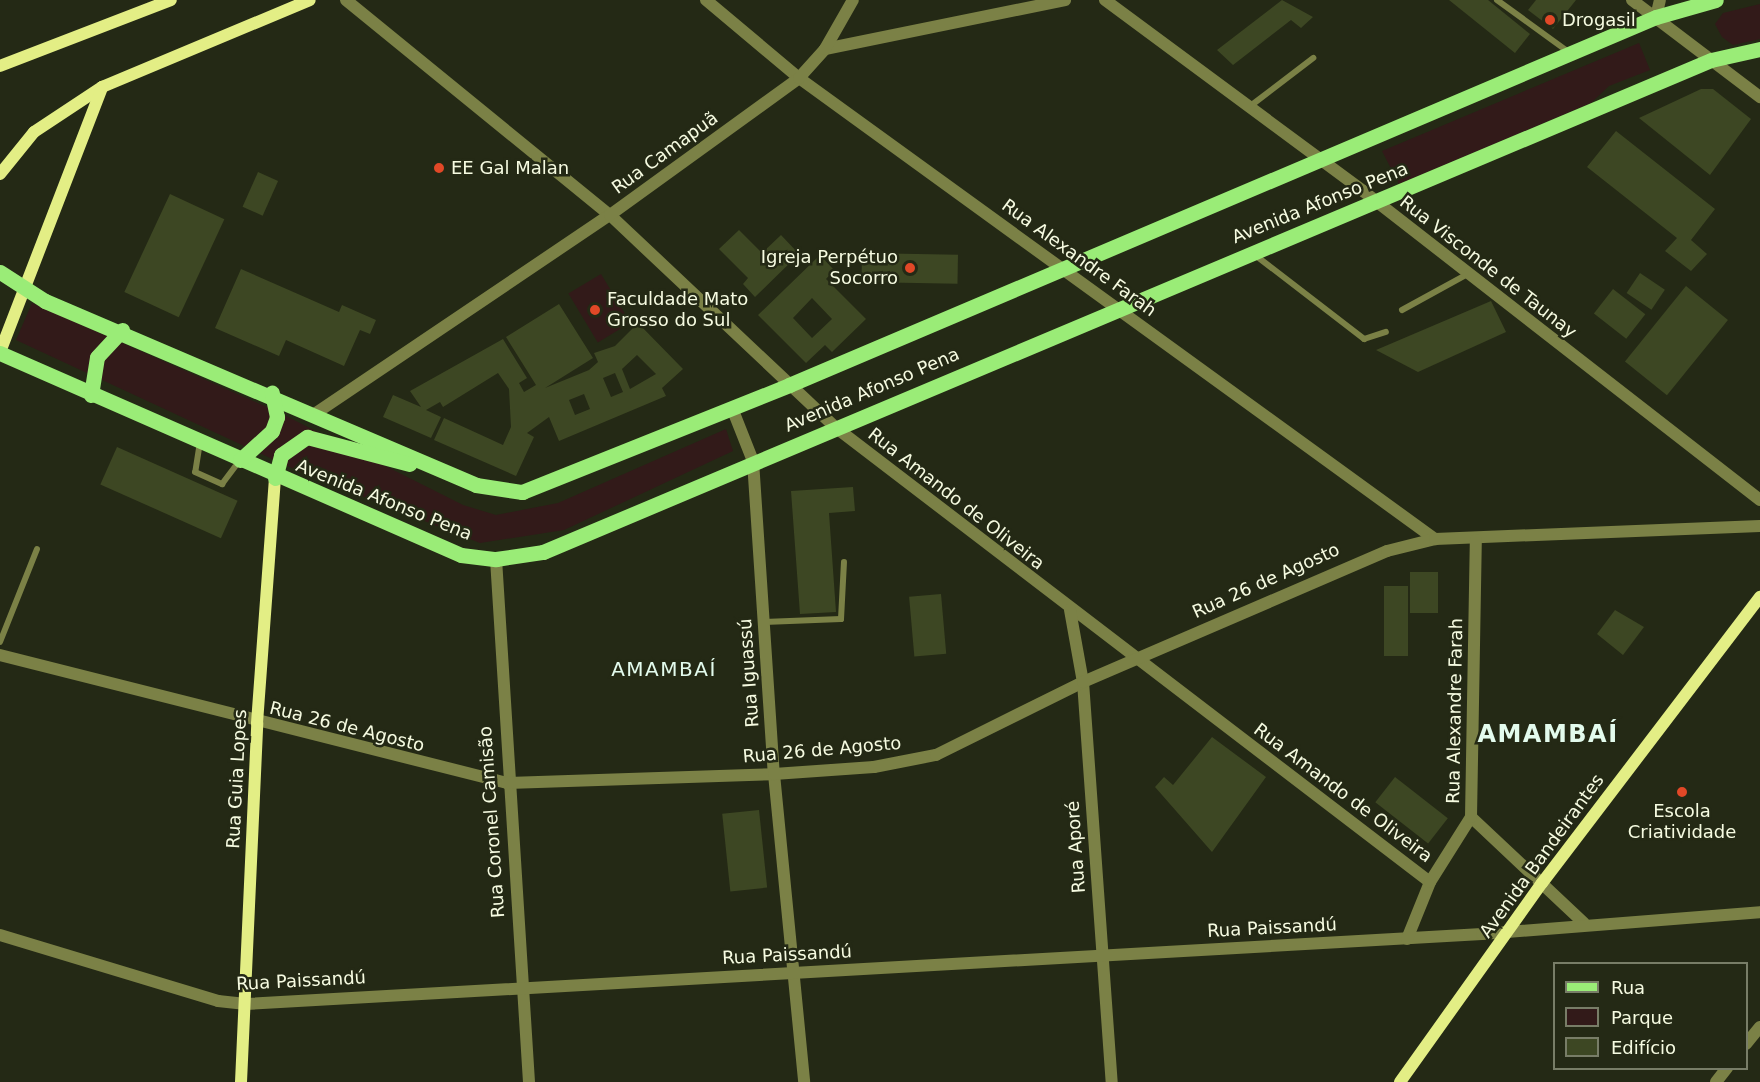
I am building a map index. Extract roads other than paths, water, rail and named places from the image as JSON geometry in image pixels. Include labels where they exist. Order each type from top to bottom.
[{"type":"main road","points":[[0,66],[171,0]]},
{"type":"main road","points":[[0,174],[34,132],[102,87],[310,0]]},
{"type":"main road","name":"Avenida Afonso Pena","points":[[0,272],[26,292],[272,393],[476,485],[522,492],[556,483],[1321,161],[1656,17],[1716,0]]},
{"type":"main road","name":"Avenida Afonso Pena","points":[[0,352],[275,477],[460,555],[496,559],[543,552],[753,461],[1711,60],[1760,49]]},
{"type":"main road","points":[[0,352],[26,292],[102,87]]},
{"type":"main road","points":[[91,395],[97,357],[122,330]]},
{"type":"main road","points":[[240,460],[272,431],[277,417],[272,393]]},
{"type":"main road","points":[[275,477],[281,455],[308,437],[476,485]]},
{"type":"main road","name":"Rua Guia Lopes","points":[[241,1082],[257,723],[275,477]]},
{"type":"main road","name":"Avenida Bandeirantes","points":[[1400,1082],[1542,883],[1760,597]]},
{"type":"street","name":"Rua Amando de Oliveira","points":[[346,0],[610,215],[835,427],[1070,610],[1431,882]]},
{"type":"street","name":"Rua Alexandre Farah","points":[[706,0],[799,78],[1435,539]]},
{"type":"street","name":"Rua Camapuã","points":[[316,413],[610,215],[799,78],[825,49],[853,0]]},
{"type":"street","points":[[825,49],[1065,0]]},
{"type":"street","name":"Rua Visconde de Taunay","points":[[1106,0],[1376,202],[1466,275],[1760,500]]},
{"type":"street","points":[[1632,0],[1760,97]]},
{"type":"street","points":[[1656,17],[1660,0]]},
{"type":"street","name":"Rua Iguassú","points":[[732,408],[753,461],[774,774],[797,973],[804,1082]]},
{"type":"street","name":"Rua 26 de Agosto","points":[[0,655],[257,723],[507,783],[774,774],[874,767],[936,755],[1135,658],[1350,564],[1435,539],[1476,540],[1760,526]]},
{"type":"street","name":"Rua Alexandre Farah","points":[[1407,939],[1431,882],[1471,817],[1476,540]]},
{"type":"street","name":"Rua Coronel Camisão","points":[[496,559],[507,783],[520,986],[529,1082]]},
{"type":"street","name":"Rua Aporé","points":[[1070,610],[1083,682],[1101,956],[1112,1082]]},
{"type":"street","points":[[1471,817],[1584,923]]},
{"type":"street","name":"Rua Paissandú","points":[[0,935],[218,1001],[246,1004],[520,986],[1407,939],[1584,923],[1760,912]]},
{"type":"street","points":[[1748,1042],[1760,1027]]},
{"type":"street","points":[[1716,1082],[1725,1070]]},
{"type":"lane","points":[[1497,0],[1570,53]]},
{"type":"lane","points":[[1249,107],[1313,58]]},
{"type":"lane","points":[[1252,252],[1364,339],[1386,332]]},
{"type":"lane","points":[[1402,310],[1466,275]]},
{"type":"lane","points":[[200,442],[195,472],[222,484],[240,460]]},
{"type":"lane","points":[[0,642],[37,549]]},
{"type":"lane","points":[[764,622],[841,619],[844,562]]},
{"type":"place","name":"Drogasil","points":[[1550,20]]},
{"type":"place","name":"EE Gal Malan","points":[[439,168]]},
{"type":"place","name":"Igreja Perpétuo Socorro","points":[[910,268]]},
{"type":"place","name":"Faculdade Mato Grosso do Sul","points":[[595,310]]},
{"type":"place","name":"Escola Criatividade","points":[[1682,792]]},
{"type":"district","name":"AMAMBAÍ","points":[[664,669]]},
{"type":"district","name":"AMAMBAÍ","points":[[1548,735]]}]
